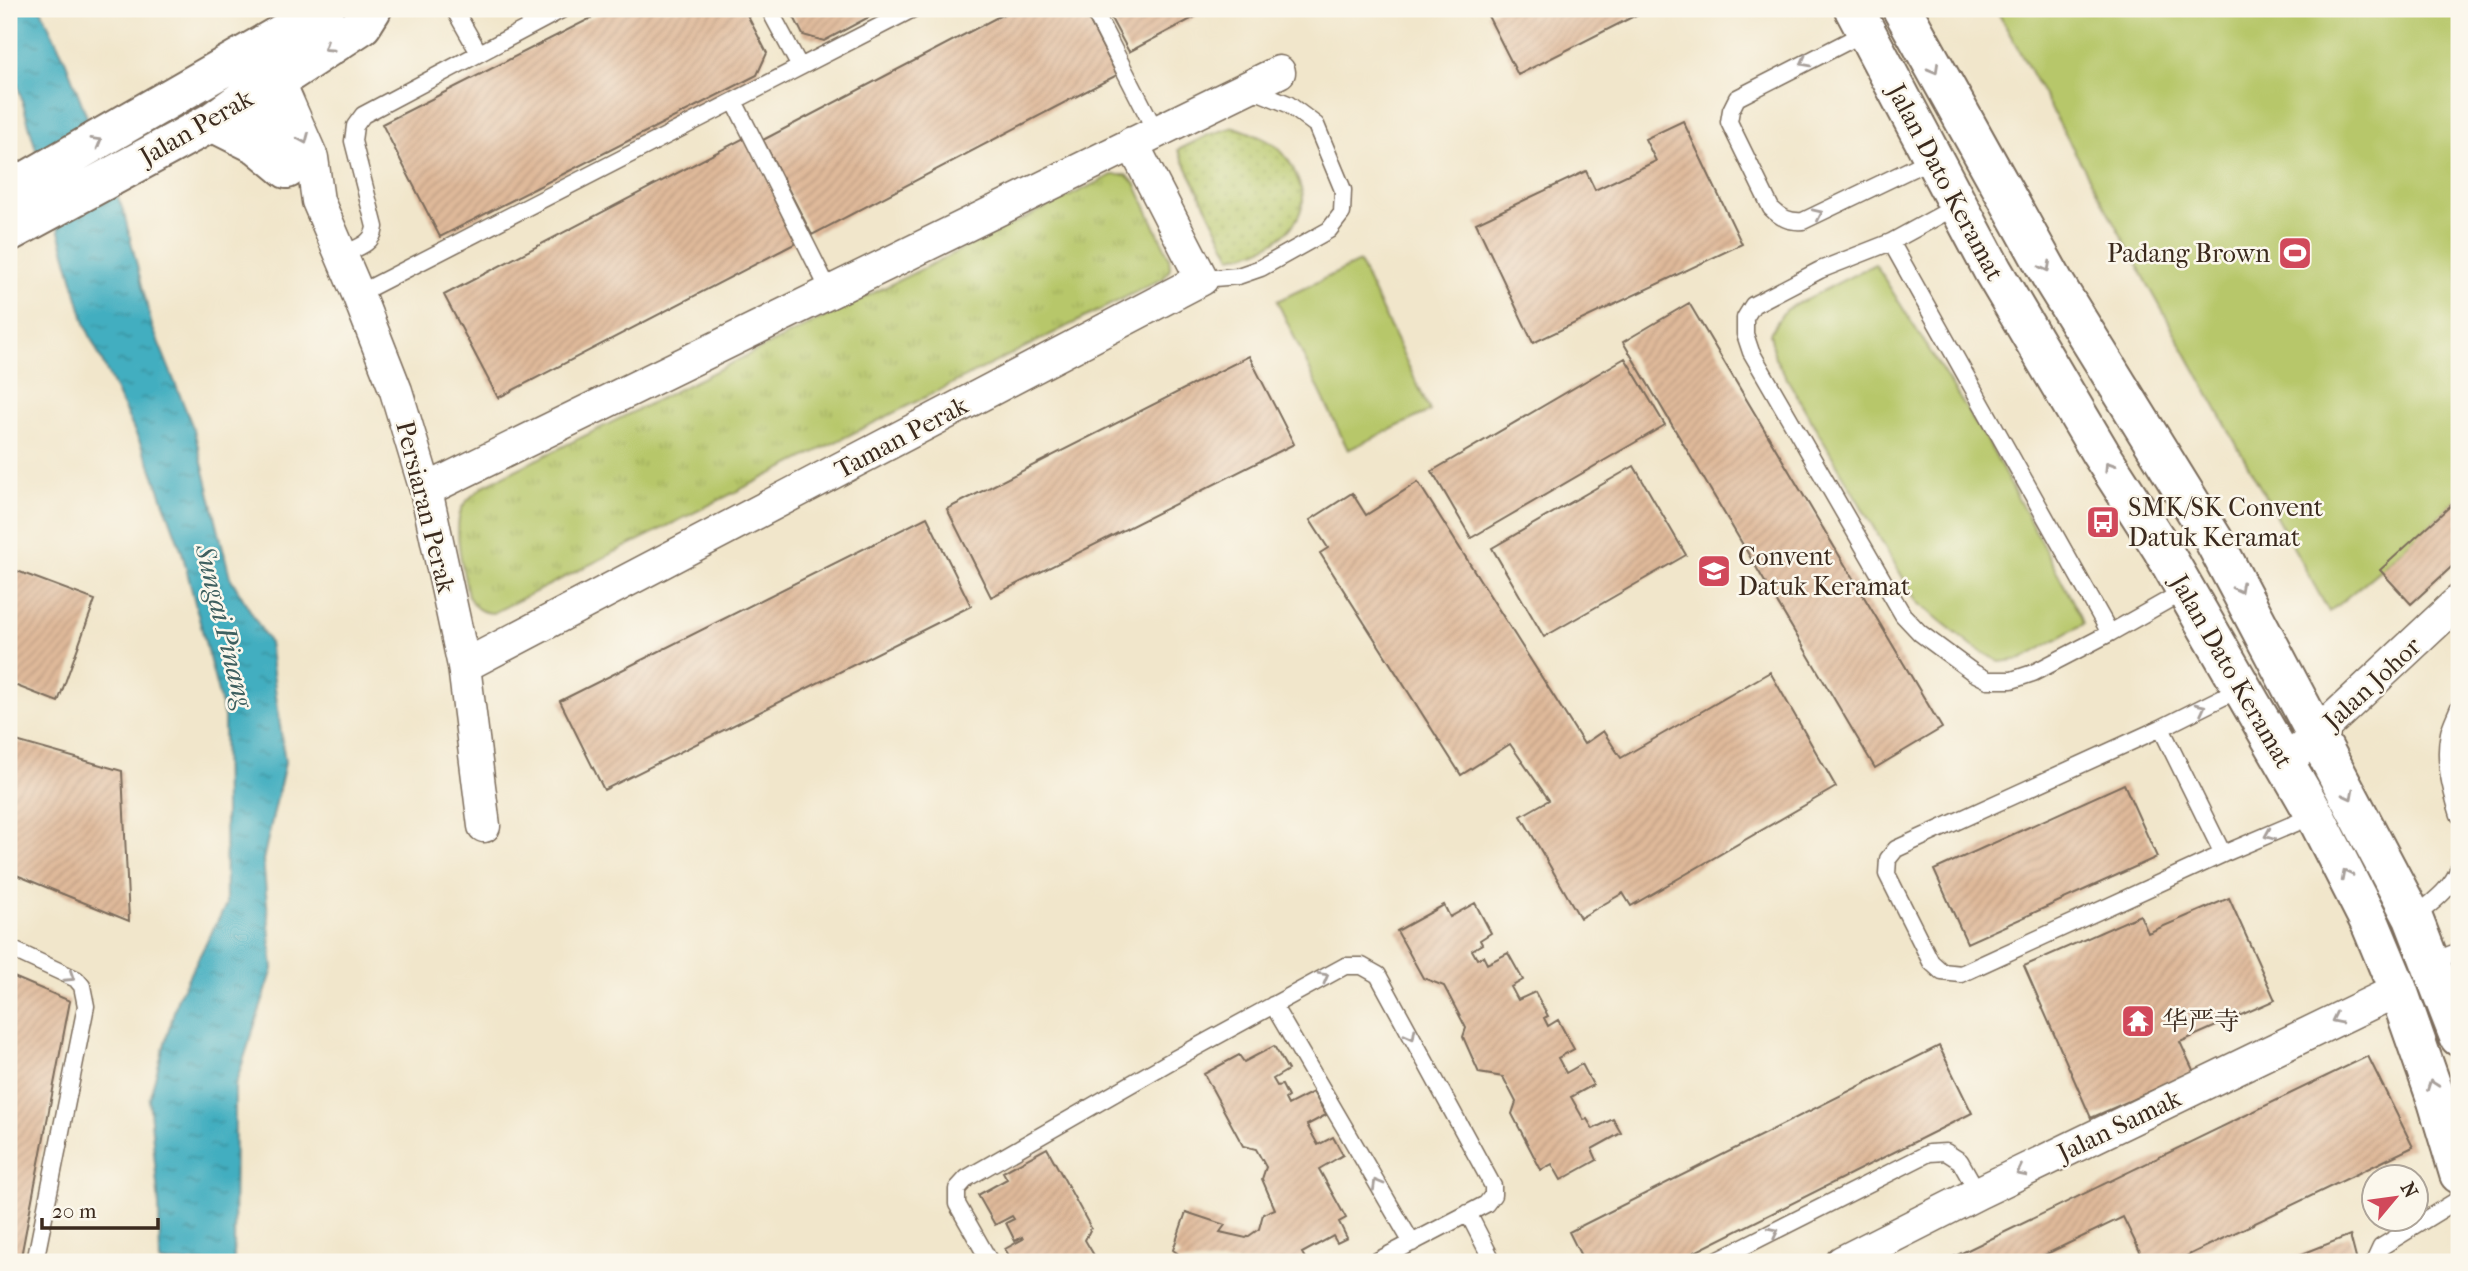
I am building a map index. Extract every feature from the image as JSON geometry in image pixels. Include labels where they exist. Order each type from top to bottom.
[{"type":"main road","name":"Jalan Perak","points":[[23,184],[325,9]]},
{"type":"main road","name":"Jalan Perak","points":[[22,226],[212,122],[362,25],[372,9]]},
{"type":"main road","name":"Jalan Dato Keramat","points":[[1902,9],[2054,282],[2213,539],[2413,918],[2445,956],[2459,1037]]},
{"type":"main road","name":"Jalan Dato Keramat","points":[[1860,20],[1957,206],[2101,454],[2186,590],[2315,815],[2371,925],[2398,990],[2459,1174]]},
{"type":"main road","points":[[212,122],[258,145],[286,169]]},
{"type":"street","name":"Persiaran Perak","points":[[244,55],[312,158],[318,201],[396,391],[426,490],[464,666],[484,826]]},
{"type":"street","points":[[426,490],[1279,72]]},
{"type":"street","name":"Persiaran Perak","points":[[265,87],[286,169],[318,201]]},
{"type":"street","points":[[1144,138],[1202,279]]},
{"type":"street","name":"Taman Perak","points":[[464,666],[1202,279]]},
{"type":"street","name":"Jalan Johor","points":[[2285,764],[2459,603]]},
{"type":"street","name":"Jalan Samak","points":[[1842,1262],[1978,1193],[2398,990]]},
{"type":"lane","points":[[454,9],[479,54]]},
{"type":"lane","points":[[769,9],[800,67]]},
{"type":"lane","points":[[358,294],[913,9]]},
{"type":"lane","points":[[1093,9],[1144,138]]},
{"type":"lane","points":[[341,255],[374,237],[375,227],[353,141],[355,126],[363,115],[479,54],[552,11]]},
{"type":"lane","points":[[1860,20],[1737,98],[1731,110],[1729,122],[1771,208],[1780,217],[1791,222],[1803,221],[1932,159]]},
{"type":"lane","points":[[1202,279],[1238,276],[1261,268],[1329,230],[1342,213],[1343,190],[1315,125],[1288,104],[1261,93],[1236,93]]},
{"type":"lane","points":[[734,101],[830,292]]},
{"type":"lane","points":[[1957,206],[1891,242],[1820,270],[1753,305],[1745,318],[1745,334],[1751,352],[1903,615],[1920,633],[1974,673],[1988,680],[2012,680],[2033,673],[2186,590]]},
{"type":"lane","points":[[1891,242],[2110,633]]},
{"type":"lane","points":[[2241,688],[2161,728],[1896,849],[1888,859],[1887,874],[1931,962],[1942,972],[1961,974],[2222,854],[2315,815]]},
{"type":"lane","points":[[2459,707],[2449,732],[2447,760],[2452,793],[2459,815]]},
{"type":"lane","points":[[2161,728],[2222,854]]},
{"type":"lane","points":[[2413,918],[2441,894],[2457,875],[2459,867]]},
{"type":"lane","points":[[9,948],[76,979],[82,986],[86,1006],[35,1262]]},
{"type":"lane","points":[[990,1262],[957,1204],[957,1189],[967,1178],[1345,966],[1362,966],[1378,975],[1493,1186],[1493,1195],[1486,1204],[1375,1262]]},
{"type":"lane","points":[[1273,1005],[1412,1243]]},
{"type":"lane","points":[[1713,1262],[1929,1153],[1946,1152],[1960,1161],[1978,1193]]},
{"type":"lane","points":[[2374,1262],[2381,1247],[2459,1199]]},
{"type":"lane","points":[[1468,1213],[1493,1262]]},
{"type":"green space","name":"Padang Brown","points":[[1996,9],[2459,9],[2459,498],[2329,612]]},
{"type":"green space","points":[[1234,127],[1263,138],[1281,151],[1294,171],[1303,199],[1300,213],[1286,233],[1266,246],[1231,257],[1178,150],[1208,135]]},
{"type":"green space","points":[[1112,175],[1126,175],[1135,183],[1169,257],[1170,268],[1164,278],[493,613],[475,606],[468,596],[460,551],[459,517],[467,501],[485,485]]},
{"type":"green space","points":[[1359,262],[1430,411],[1348,450],[1277,301]]},
{"type":"green space","points":[[1875,264],[1991,448],[2080,615],[2083,624],[2022,659],[2000,662],[1973,647],[1917,602],[1775,358],[1770,333],[1785,310]]},
{"type":"water","name":"Sungai Pinang","points":[[9,9],[41,9],[65,60],[124,213],[152,326],[194,430],[230,577],[269,642],[285,763],[263,860],[273,969],[235,1086],[234,1262],[160,1262],[159,1206],[149,1099],[178,997],[226,905],[224,716],[182,552],[149,462],[86,327],[9,60]]},
{"type":"building","points":[[609,9],[744,9],[767,53],[757,75],[440,237],[382,124]]},
{"type":"building","points":[[790,9],[884,9],[824,41],[803,35]]},
{"type":"building","points":[[1013,9],[1083,9],[1117,75],[812,235],[763,140]]},
{"type":"building","points":[[1106,9],[1210,9],[1129,52]]},
{"type":"building","points":[[1497,9],[1648,9],[1518,75],[1487,14]]},
{"type":"building","points":[[1683,121],[1742,244],[1533,343],[1476,223],[1586,171],[1595,190],[1656,161],[1645,139]]},
{"type":"building","points":[[746,137],[800,241],[498,398],[444,295]]},
{"type":"building","points":[[1689,303],[1942,728],[1875,768],[1623,342]]},
{"type":"building","points":[[1249,356],[1294,444],[991,597],[947,509]]},
{"type":"building","points":[[1625,358],[1665,425],[1471,538],[1432,471]]},
{"type":"building","points":[[1634,466],[1686,555],[1544,637],[1492,548]]},
{"type":"building","points":[[1418,482],[1584,744],[1603,731],[1621,758],[1770,672],[1836,787],[1631,906],[1623,893],[1580,918],[1521,816],[1549,800],[1510,744],[1461,775],[1320,553],[1328,548],[1310,520],[1352,493],[1366,515]]},
{"type":"building","points":[[2459,498],[2459,560],[2411,604],[2380,570]]},
{"type":"building","points":[[927,517],[971,606],[604,790],[560,701]]},
{"type":"building","points":[[9,568],[95,600],[58,702],[9,683]]},
{"type":"building","points":[[9,739],[122,771],[129,921],[9,872]]},
{"type":"building","points":[[2124,784],[2157,857],[1967,943],[1934,870]]},
{"type":"building","name":"华严寺","points":[[2229,898],[2275,1000],[2180,1042],[2194,1072],[2091,1118],[2024,966],[2140,915],[2148,933]]},
{"type":"building","points":[[1475,903],[1491,933],[1480,940],[1482,944],[1472,950],[1477,959],[1483,956],[1487,964],[1508,953],[1523,980],[1511,987],[1518,1000],[1535,992],[1548,1016],[1544,1018],[1548,1026],[1558,1020],[1574,1049],[1558,1058],[1566,1073],[1582,1064],[1593,1085],[1571,1097],[1584,1120],[1587,1119],[1593,1129],[1613,1119],[1621,1133],[1592,1149],[1597,1160],[1561,1180],[1552,1164],[1541,1170],[1512,1114],[1516,1102],[1503,1077],[1479,1073],[1463,1037],[1466,1028],[1444,986],[1423,978],[1397,931],[1444,905],[1450,917]]},
{"type":"building","points":[[9,975],[70,1001],[20,1262],[9,1262]]},
{"type":"building","points":[[1274,1046],[1288,1070],[1273,1079],[1277,1086],[1282,1085],[1288,1097],[1285,1099],[1288,1105],[1313,1092],[1326,1115],[1307,1125],[1318,1145],[1333,1137],[1343,1155],[1319,1169],[1346,1218],[1339,1222],[1347,1238],[1337,1243],[1333,1236],[1302,1253],[1307,1262],[1171,1262],[1181,1256],[1173,1250],[1186,1212],[1225,1225],[1220,1232],[1246,1238],[1259,1229],[1263,1214],[1275,1209],[1262,1179],[1266,1167],[1256,1149],[1243,1146],[1204,1074],[1239,1055],[1244,1062]]},
{"type":"building","points":[[1939,1046],[1972,1113],[1675,1262],[1584,1262],[1569,1232]]},
{"type":"building","points":[[2368,1056],[2413,1147],[2382,1162],[2360,1162],[2360,1173],[2174,1262],[2145,1262],[2123,1217],[2030,1262],[1943,1262]]},
{"type":"building","points":[[1047,1148],[1091,1228],[1085,1240],[1098,1262],[1013,1262],[1005,1249],[1023,1239],[1022,1237],[1015,1241],[1006,1223],[1014,1219],[1012,1216],[995,1225],[978,1195],[1007,1179],[1003,1172]]},
{"type":"building","points":[[2350,1235],[2357,1262],[2282,1262]]},
{"type":"place","name":"Padang Brown","points":[[2295,253]]},
{"type":"place","name":"SMK/SK Convent Datuk Keramat","points":[[2103,522]]},
{"type":"place","name":"Convent Datuk Keramat","points":[[1714,571]]},
{"type":"place","name":"华严寺","points":[[2138,1021]]}]
